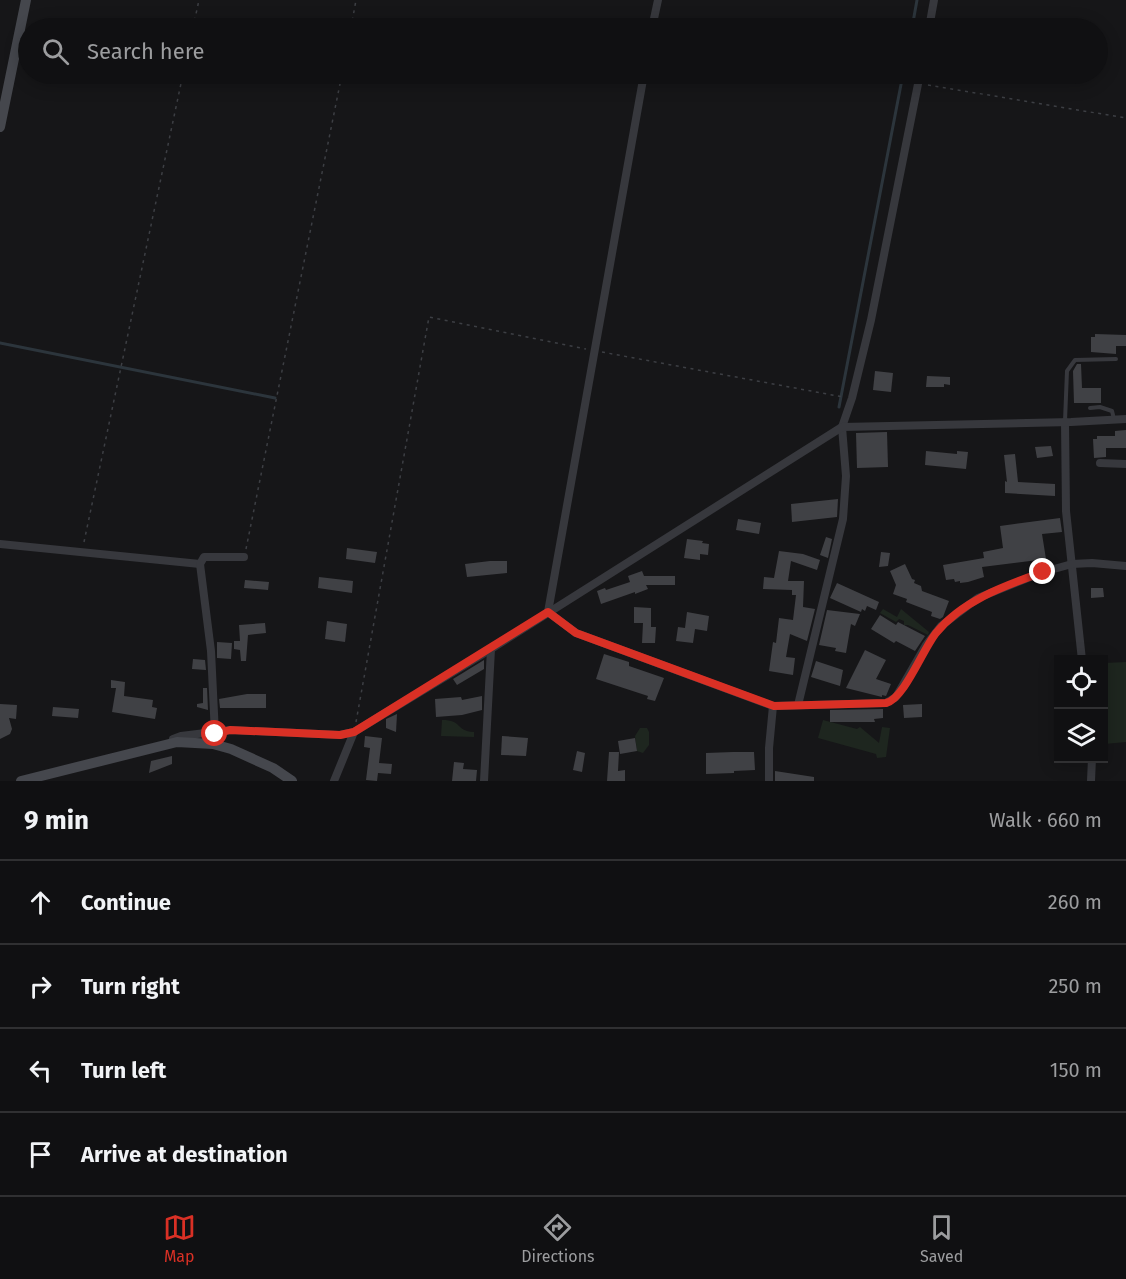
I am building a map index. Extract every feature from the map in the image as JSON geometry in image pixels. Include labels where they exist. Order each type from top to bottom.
[{"type":"street","points":[[22,18],[26,0]]},
{"type":"street","points":[[654,18],[658,0]]},
{"type":"street","points":[[931,18],[934,0]]},
{"type":"street","points":[[0,127],[18,39]]},
{"type":"street","points":[[548,612],[642,84]]},
{"type":"street","points":[[798,705],[843,519],[846,476],[842,427],[852,398],[871,320],[918,84]]},
{"type":"street","points":[[21,781],[153,746],[181,736],[215,734],[230,730],[340,735],[354,732],[491,649],[842,427],[1126,419]]},
{"type":"street","points":[[1065,422],[1066,511],[1081,655]]},
{"type":"street","points":[[1100,463],[1126,464]]},
{"type":"street","points":[[0,544],[200,564]]},
{"type":"street","points":[[215,734],[211,651],[200,564],[204,557],[244,557]]},
{"type":"street","points":[[548,612],[576,633],[774,706],[870,705],[891,702],[904,686],[926,645],[941,626],[978,598],[1003,586],[1072,564],[1126,566]]},
{"type":"street","points":[[484,781],[491,649]]},
{"type":"street","points":[[770,781],[769,748],[774,706]]},
{"type":"street","points":[[334,781],[354,732]]},
{"type":"street","points":[[153,746],[177,742],[213,744],[231,749],[273,768],[292,781]]},
{"type":"street","points":[[1091,781],[1092,763]]},
{"type":"lane","points":[[1065,422],[1067,371],[1070,364],[1075,360],[1083,359],[1116,359]]},
{"type":"lane","points":[[1090,408],[1100,407],[1112,411],[1114,420]]},
{"type":"path","points":[[195,18],[199,0]]},
{"type":"path","points":[[353,18],[356,0]]},
{"type":"path","points":[[82,552],[181,84]]},
{"type":"path","points":[[244,557],[340,84]]},
{"type":"path","points":[[924,84],[1126,118]]},
{"type":"path","points":[[354,732],[429,317],[593,351],[852,398]]},
{"type":"shaded area","points":[[883,609],[897,617],[901,609],[929,632],[928,635],[904,625],[904,621],[899,619],[896,622],[880,613]]},
{"type":"shaded area","points":[[1126,662],[1126,742],[1108,744],[1108,663]]},
{"type":"shaded area","points":[[442,720],[449,720],[464,730],[474,732],[474,737],[441,736]]},
{"type":"shaded area","points":[[823,720],[857,729],[860,727],[879,743],[882,727],[890,728],[886,757],[877,758],[876,754],[818,738]]},
{"type":"shaded area","points":[[640,728],[647,728],[649,732],[649,745],[643,753],[637,751],[635,736]]},
{"type":"building","points":[[1095,334],[1126,335],[1126,346],[1116,346],[1116,354],[1091,352],[1091,337],[1095,337]]},
{"type":"building","points":[[1077,364],[1081,364],[1082,388],[1101,388],[1101,403],[1074,403],[1073,371]]},
{"type":"building","points":[[875,371],[893,373],[891,392],[873,390]]},
{"type":"building","points":[[927,376],[950,377],[950,385],[926,387]]},
{"type":"building","points":[[1126,430],[1126,448],[1106,448],[1106,457],[1094,458],[1093,439],[1097,439],[1097,436],[1115,436],[1115,431]]},
{"type":"building","points":[[887,432],[888,467],[857,468],[856,433]]},
{"type":"building","points":[[1051,446],[1053,456],[1037,458],[1035,447]]},
{"type":"building","points":[[926,451],[957,454],[957,451],[968,452],[966,469],[925,465]]},
{"type":"building","points":[[1015,454],[1018,482],[1055,484],[1055,496],[1005,493],[1005,481],[1007,482],[1004,455]]},
{"type":"building","points":[[838,499],[837,517],[792,522],[791,504]]},
{"type":"building","points":[[1060,518],[1062,532],[1042,534],[1046,559],[982,567],[984,577],[968,582],[946,580],[943,565],[984,558],[983,552],[1003,548],[1000,526]]},
{"type":"building","points":[[738,519],[761,523],[759,534],[736,530]]},
{"type":"building","points":[[826,537],[832,539],[828,558],[820,555]]},
{"type":"building","points":[[687,539],[709,544],[708,555],[700,554],[700,560],[684,558]]},
{"type":"building","points":[[347,548],[377,552],[375,563],[346,559]]},
{"type":"building","points":[[779,551],[803,554],[820,560],[817,570],[791,561],[788,581],[804,581],[803,607],[815,609],[807,641],[790,634],[786,657],[795,658],[793,675],[769,671],[779,618],[793,620],[796,595],[792,595],[792,590],[763,589],[764,577],[774,578]]},
{"type":"building","points":[[881,552],[890,553],[888,566],[879,567]]},
{"type":"building","points":[[507,561],[507,573],[467,577],[465,564]]},
{"type":"building","points":[[905,564],[912,579],[915,580],[914,583],[921,586],[922,591],[949,601],[943,617],[940,619],[931,616],[932,612],[906,602],[907,599],[893,594],[896,585],[890,571]]},
{"type":"building","points":[[642,571],[644,576],[675,576],[675,585],[646,585],[648,589],[601,604],[597,591],[630,582],[628,576]]},
{"type":"building","points":[[319,577],[353,581],[352,593],[318,588]]},
{"type":"building","points":[[245,580],[269,582],[268,590],[244,588]]},
{"type":"building","points":[[837,583],[879,602],[876,610],[867,606],[865,611],[862,609],[861,612],[830,598]]},
{"type":"building","points":[[1091,588],[1103,588],[1104,597],[1091,598]]},
{"type":"building","points":[[634,607],[651,608],[651,627],[656,627],[655,643],[642,643],[643,623],[634,623]]},
{"type":"building","points":[[827,610],[860,614],[855,626],[851,624],[846,653],[835,651],[836,648],[819,645]]},
{"type":"building","points":[[687,612],[709,616],[707,631],[695,629],[693,643],[676,641],[678,627],[685,628]]},
{"type":"building","points":[[880,615],[896,625],[898,622],[925,636],[915,651],[896,641],[894,643],[871,629]]},
{"type":"building","points":[[327,621],[347,624],[345,642],[325,639]]},
{"type":"building","points":[[265,623],[266,633],[248,635],[246,661],[241,661],[240,650],[234,649],[234,641],[240,641],[239,625]]},
{"type":"building","points":[[217,642],[232,643],[231,659],[217,658]]},
{"type":"building","points":[[865,650],[886,660],[876,679],[891,684],[886,696],[846,688]]},
{"type":"building","points":[[604,654],[629,662],[629,666],[664,678],[655,701],[647,699],[648,696],[596,679]]},
{"type":"building","points":[[193,659],[205,660],[206,670],[192,669]]},
{"type":"building","points":[[484,660],[484,669],[457,685],[453,679]]},
{"type":"building","points":[[816,661],[843,670],[840,686],[811,677]]},
{"type":"building","points":[[111,680],[125,682],[124,696],[153,700],[152,707],[157,708],[155,719],[112,712],[116,688],[111,688]]},
{"type":"building","points":[[203,688],[207,688],[208,710],[197,707],[197,704],[203,703]]},
{"type":"building","points":[[247,694],[266,694],[266,708],[220,708],[219,699]]},
{"type":"building","points":[[482,696],[482,710],[462,715],[436,717],[435,699],[461,697],[462,700]]},
{"type":"building","points":[[0,704],[17,705],[16,719],[9,718],[12,729],[10,734],[0,739]]},
{"type":"building","points":[[922,704],[922,717],[904,718],[903,705]]},
{"type":"building","points":[[53,707],[79,709],[78,718],[52,716]]},
{"type":"building","points":[[883,709],[883,718],[874,719],[875,722],[830,722],[830,710]]},
{"type":"building","points":[[397,714],[396,732],[386,728],[386,719]]},
{"type":"building","points":[[365,736],[382,738],[379,763],[392,764],[391,774],[378,773],[377,781],[366,780],[370,748],[364,747]]},
{"type":"building","points":[[502,736],[528,738],[526,756],[501,755]]},
{"type":"building","points":[[635,738],[637,751],[620,754],[618,741]]},
{"type":"building","points":[[577,751],[585,753],[582,772],[573,770]]},
{"type":"building","points":[[609,752],[619,752],[618,771],[625,770],[625,781],[607,781]]},
{"type":"building","points":[[754,752],[755,770],[706,774],[706,753]]},
{"type":"building","points":[[172,756],[172,764],[149,773],[151,761]]},
{"type":"building","points":[[454,762],[464,763],[463,769],[477,770],[476,781],[452,781]]},
{"type":"building","points":[[775,771],[814,777],[814,781],[775,781]]},
{"type":"waterway","points":[[914,18],[917,0]]},
{"type":"waterway","points":[[839,407],[901,84]]},
{"type":"waterway","points":[[0,343],[275,398]]},
{"type":"route","points":[[215,734],[230,730],[340,735],[354,732],[548,612],[576,633],[774,706],[886,703],[896,698],[926,645],[950,618],[978,598],[1003,586],[1043,572]]}]
